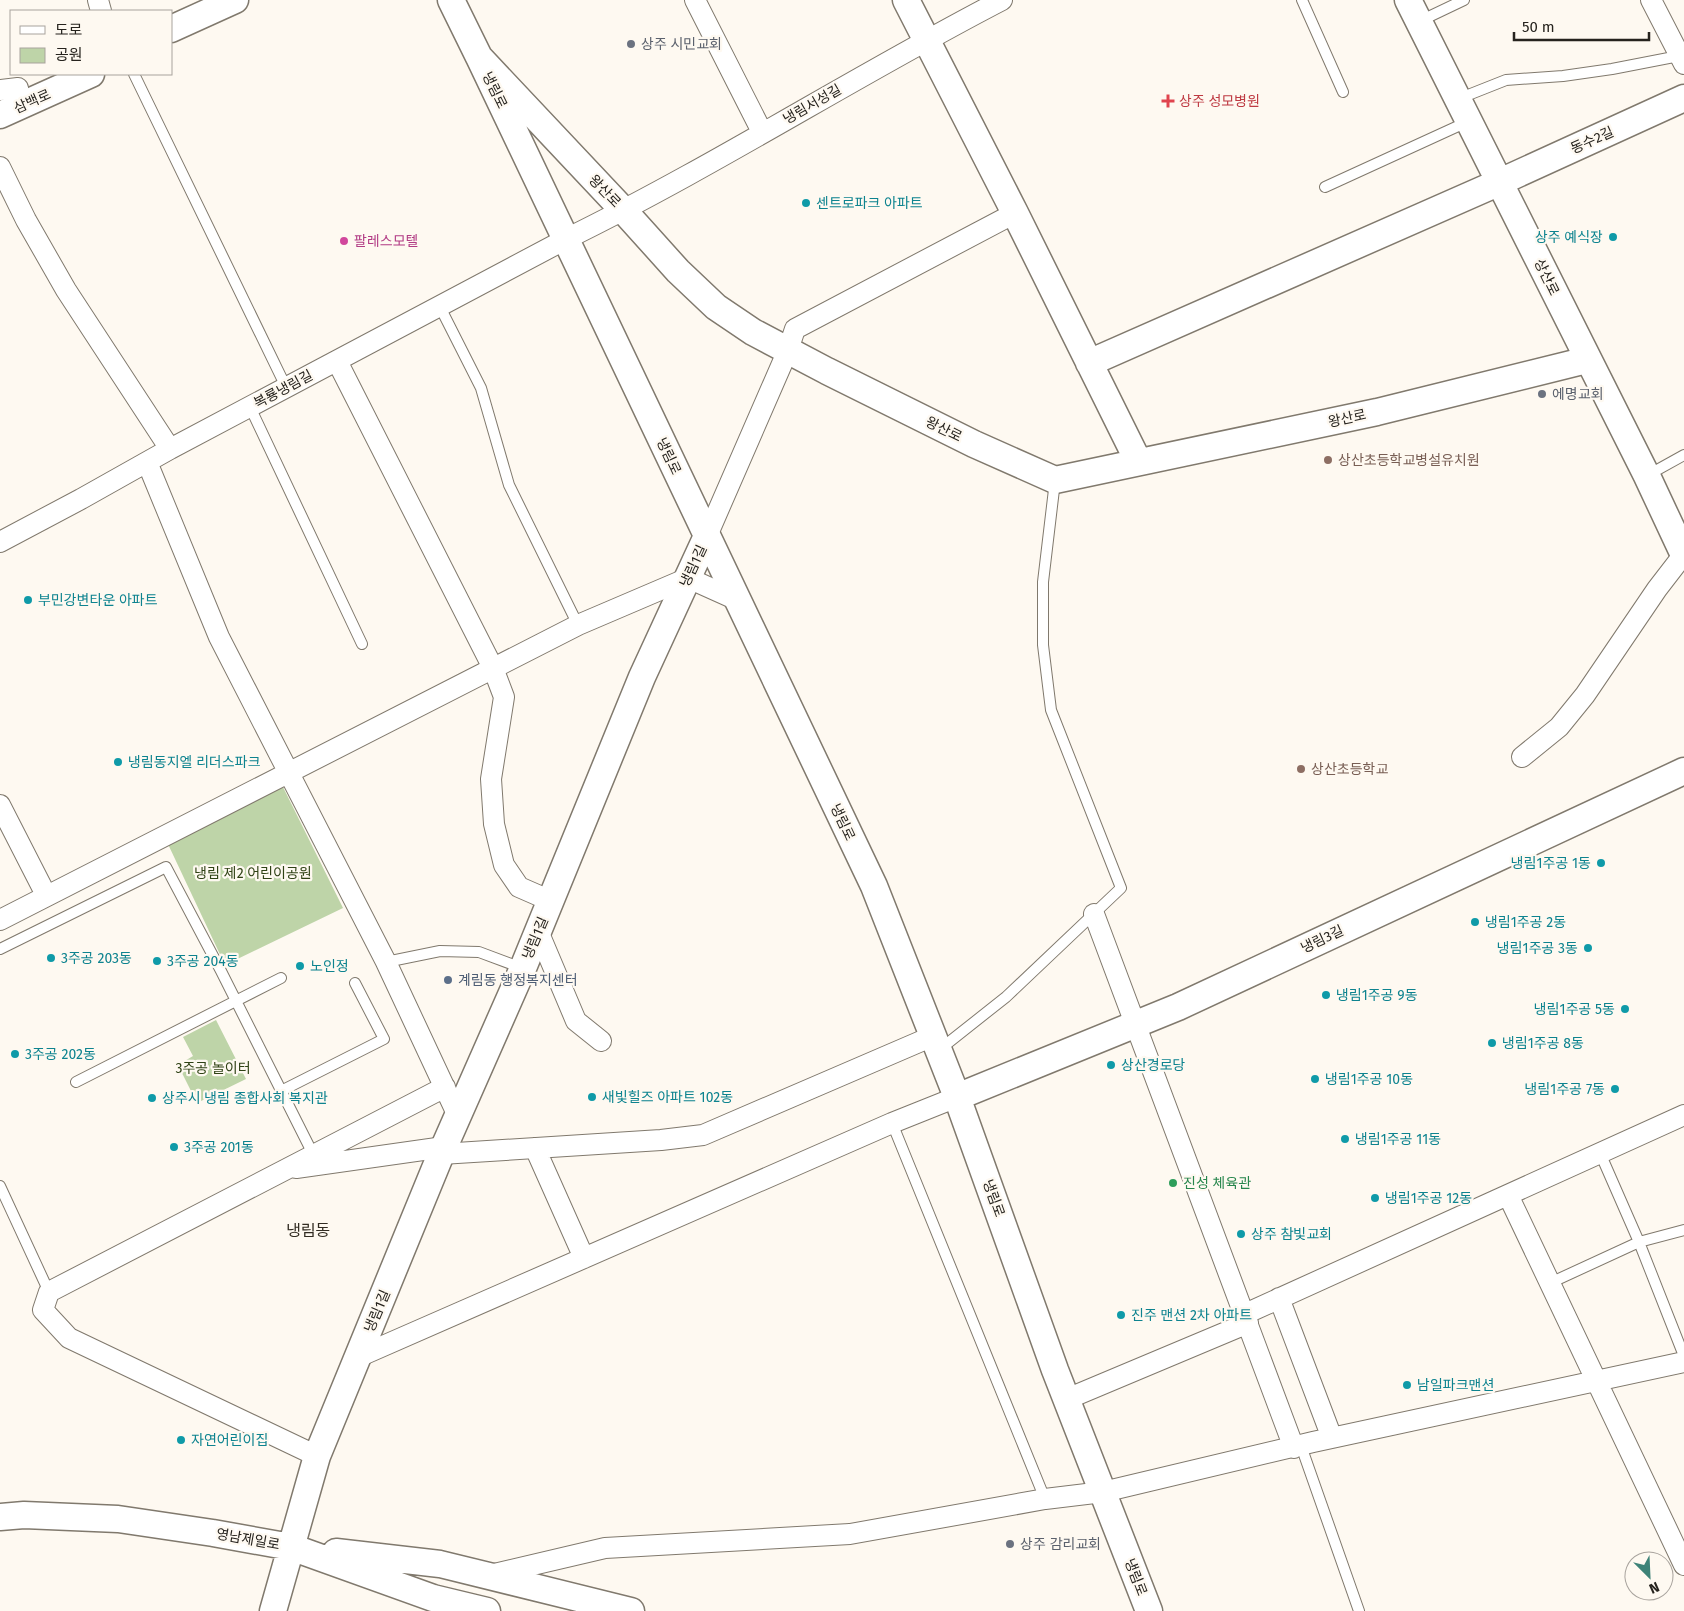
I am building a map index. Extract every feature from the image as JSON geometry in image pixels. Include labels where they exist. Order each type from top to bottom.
[{"type":"street","points":[[172,29],[235,0]]},
{"type":"street","name":"왕산로","points":[[450,0],[479,57],[678,271],[716,307],[754,332],[792,339],[827,372],[974,444],[1055,480],[1372,413],[1587,360]]},
{"type":"street","points":[[695,0],[762,132]]},
{"type":"street","points":[[906,0],[1138,462]]},
{"type":"street","name":"냉림서성길","points":[[566,239],[624,211],[926,40],[1002,0]]},
{"type":"street","points":[[1651,0],[1682,60]]},
{"type":"street","name":"상산로","points":[[1414,11],[1587,360],[1647,476],[1684,555]]},
{"type":"street","name":"냉림로","points":[[479,57],[874,886],[957,1097],[1067,1399],[1149,1611]]},
{"type":"street","points":[[6,91],[47,75]]},
{"type":"street","name":"삼백로","points":[[0,115],[89,75]]},
{"type":"street","points":[[514,95],[516,117],[526,154]]},
{"type":"street","name":"동수2길","points":[[1089,363],[1500,182],[1684,98]]},
{"type":"street","points":[[0,167],[26,220],[66,290],[170,449]]},
{"type":"street","points":[[792,339],[1014,213]]},
{"type":"street","name":"복룡냉림길","points":[[0,542],[170,449],[566,239]]},
{"type":"street","name":"냉림1길","points":[[273,1611],[317,1456],[443,1151],[551,901],[642,678],[707,536],[792,339]]},
{"type":"street","points":[[336,361],[493,668],[504,697],[491,778],[494,824],[504,865],[519,886],[551,901]]},
{"type":"street","points":[[147,462],[220,637],[386,962],[458,1116]]},
{"type":"street","points":[[1522,758],[1559,727],[1585,695],[1656,589],[1684,555]]},
{"type":"street","points":[[0,920],[578,625],[688,578],[737,600]]},
{"type":"street","name":"냉림3길","points":[[957,1097],[1178,1007],[1684,770]]},
{"type":"street","points":[[0,805],[46,895]]},
{"type":"street","points":[[1094,914],[1246,1319],[1298,1447]]},
{"type":"street","points":[[538,931],[576,1022],[601,1041]]},
{"type":"street","points":[[284,1170],[443,1151],[535,1148],[661,1140],[703,1135],[936,1043]]},
{"type":"street","points":[[317,1456],[69,1338],[43,1310],[49,1292],[312,1154],[445,1087]]},
{"type":"street","points":[[358,1357],[892,1123],[957,1097]]},
{"type":"street","points":[[1067,1399],[1246,1319],[1279,1298],[1684,1115]]},
{"type":"street","points":[[535,1148],[584,1258]]},
{"type":"street","points":[[1508,1195],[1684,1565]]},
{"type":"street","points":[[1279,1298],[1332,1438]]},
{"type":"street","points":[[486,1576],[605,1548],[850,1534],[1045,1499],[1104,1492],[1332,1438],[1684,1362]]},
{"type":"street","name":"영남제일로","points":[[0,1517],[24,1515],[118,1519],[291,1547],[433,1598],[487,1611]]},
{"type":"street","points":[[291,1547],[440,1564],[631,1611]]},
{"type":"lane","points":[[1302,0],[1343,92]]},
{"type":"lane","points":[[1414,11],[1464,0]]},
{"type":"lane","points":[[1325,187],[1464,110],[1506,80],[1563,76],[1682,60]]},
{"type":"lane","points":[[134,75],[286,387]]},
{"type":"lane","points":[[440,307],[481,388],[509,485],[578,625]]},
{"type":"lane","points":[[250,407],[362,644]]},
{"type":"lane","points":[[1647,476],[1684,454]]},
{"type":"lane","points":[[936,1043],[1006,997],[1121,888],[1051,710],[1043,645],[1043,582],[1055,480]]},
{"type":"lane","points":[[0,949],[166,867],[312,1154]]},
{"type":"lane","points":[[386,962],[440,951],[479,952],[523,968]]},
{"type":"lane","points":[[76,1082],[281,978]]},
{"type":"lane","points":[[281,1091],[384,1039],[355,983]]},
{"type":"lane","points":[[892,1123],[1045,1499]]},
{"type":"lane","points":[[1600,1153],[1639,1242],[1684,1356]]},
{"type":"lane","points":[[0,1186],[49,1292]]},
{"type":"lane","points":[[1550,1283],[1639,1242],[1684,1230]]},
{"type":"lane","points":[[1298,1447],[1360,1611]]},
{"type":"green space","name":"냉림 제2 어린이공원","points":[[282,785],[343,908],[225,965],[167,842]]},
{"type":"green space","name":"3주공 놀이터","points":[[216,1020],[246,1079],[197,1103],[178,1065],[193,1056],[183,1037]]},
{"type":"place","name":"상주 시민교회","points":[[631,44]]},
{"type":"place","name":"상주 성모병원","points":[[1168,101]]},
{"type":"place","name":"센트로파크 아파트","points":[[806,203]]},
{"type":"place","name":"상주 예식장","points":[[1613,237]]},
{"type":"place","name":"팔레스모텔","points":[[344,241]]},
{"type":"place","name":"에명교회","points":[[1542,394]]},
{"type":"place","name":"상산초등학교병설유치원","points":[[1328,460]]},
{"type":"place","name":"부민강변타운 아파트","points":[[28,600]]},
{"type":"place","name":"냉림동지엘 리더스파크","points":[[118,762]]},
{"type":"place","name":"상산초등학교","points":[[1301,769]]},
{"type":"place","name":"냉림1주공 1동","points":[[1601,863]]},
{"type":"place","name":"냉림1주공 2동","points":[[1475,922]]},
{"type":"place","name":"냉림1주공 3동","points":[[1588,948]]},
{"type":"place","name":"3주공 203동","points":[[51,958]]},
{"type":"place","name":"3주공 204동","points":[[157,961]]},
{"type":"place","name":"노인정","points":[[300,966]]},
{"type":"place","name":"계림동 행정복지센터","points":[[448,980]]},
{"type":"place","name":"냉림1주공 9동","points":[[1326,995]]},
{"type":"place","name":"냉림1주공 5동","points":[[1625,1009]]},
{"type":"place","name":"냉림1주공 8동","points":[[1492,1043]]},
{"type":"place","name":"3주공 202동","points":[[15,1054]]},
{"type":"place","name":"상산경로당","points":[[1111,1065]]},
{"type":"place","name":"냉림1주공 10동","points":[[1315,1079]]},
{"type":"place","name":"냉림1주공 7동","points":[[1615,1089]]},
{"type":"place","name":"새빛힐즈 아파트 102동","points":[[592,1097]]},
{"type":"place","name":"상주시 냉림 종합사회 복지관","points":[[152,1098]]},
{"type":"place","name":"냉림1주공 11동","points":[[1345,1139]]},
{"type":"place","name":"3주공 201동","points":[[174,1147]]},
{"type":"place","name":"진성 체육관","points":[[1173,1183]]},
{"type":"place","name":"냉림1주공 12동","points":[[1375,1198]]},
{"type":"place","name":"상주 참빛교회","points":[[1241,1234]]},
{"type":"place","name":"진주 맨션 2차 아파트","points":[[1121,1315]]},
{"type":"place","name":"남일파크맨션","points":[[1407,1385]]},
{"type":"place","name":"자연어린이집","points":[[181,1440]]},
{"type":"place","name":"상주 감리교회","points":[[1010,1544]]},
{"type":"district","name":"냉림동","points":[[308,1230]]}]
